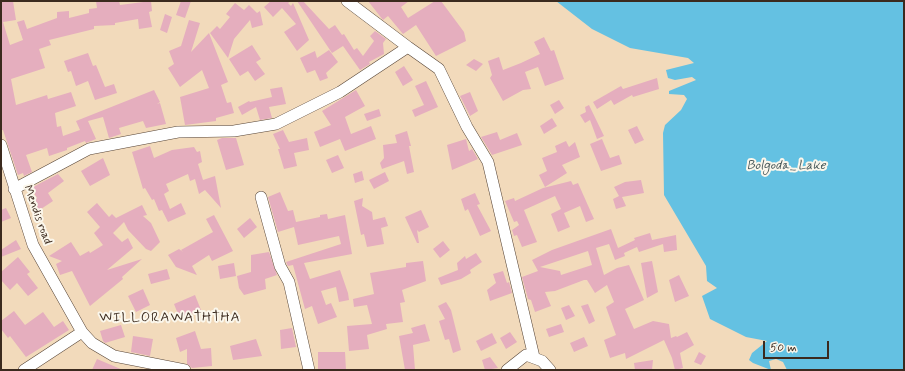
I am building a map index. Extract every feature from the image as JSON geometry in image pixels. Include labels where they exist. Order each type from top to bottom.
[{"type":"street","points":[[347,1],[439,69],[467,127],[488,162],[534,357]]},
{"type":"street","points":[[14,189],[89,149],[178,132],[234,131],[276,124],[340,92],[408,47]]},
{"type":"street","name":"Mendis road","points":[[1,145],[32,245],[82,332],[92,343],[114,356],[158,368],[185,370]]},
{"type":"street","points":[[261,197],[280,266],[289,282],[309,370]]},
{"type":"street","points":[[24,370],[82,332]]},
{"type":"street","points":[[507,370],[526,356],[534,357],[542,361],[550,370]]},
{"type":"water","name":"Bolgoda_Lake","points":[[556,1],[904,1],[904,370],[787,370],[783,362],[776,359],[769,361],[771,370],[749,360],[752,353],[767,341],[746,337],[710,319],[702,296],[717,288],[707,281],[706,266],[664,195],[663,133],[665,125],[681,110],[687,99],[684,95],[669,94],[669,91],[696,80],[692,77],[675,80],[668,78],[666,70],[694,63],[688,58],[630,48],[592,29]]},
{"type":"building","points":[[1,1],[13,1],[16,20],[3,22],[10,45],[23,40],[17,22],[24,20],[27,29],[57,18],[57,12],[69,11],[69,18],[89,13],[89,9],[97,8],[96,1],[119,1],[120,5],[151,1],[152,11],[149,12],[152,27],[139,29],[138,19],[115,23],[115,25],[94,26],[94,29],[49,40],[51,45],[39,49],[45,68],[11,79],[16,105],[47,95],[48,99],[71,92],[76,106],[55,113],[57,127],[61,126],[63,136],[80,130],[76,121],[154,90],[160,102],[157,104],[160,103],[166,124],[146,128],[143,121],[119,128],[121,134],[109,138],[103,117],[88,121],[96,139],[86,143],[85,141],[67,148],[67,150],[49,156],[47,148],[26,155],[32,172],[24,176],[23,173],[18,175],[3,130],[1,130]]},
{"type":"building","points":[[181,1],[191,1],[185,18],[176,15]]},
{"type":"building","points":[[271,1],[291,1],[288,3],[291,6],[293,3],[309,40],[297,51],[284,32],[296,24],[282,8],[273,17],[264,7]]},
{"type":"building","points":[[297,1],[303,1],[329,29],[335,25],[342,35],[344,34],[354,50],[357,48],[363,56],[374,41],[370,36],[375,31],[386,39],[383,43],[384,54],[369,62],[370,64],[360,70],[343,46],[332,53]]},
{"type":"building","points":[[368,1],[409,1],[401,7],[408,18],[435,1],[441,1],[464,32],[466,41],[436,56],[416,25],[403,34],[388,16],[383,20]]},
{"type":"building","points":[[235,3],[244,10],[249,5],[257,13],[260,11],[263,25],[252,28],[250,20],[234,39],[228,58],[210,33],[217,26],[220,29],[230,17],[226,14]]},
{"type":"building","points":[[165,14],[172,17],[167,33],[160,30]]},
{"type":"building","points":[[189,20],[200,23],[191,52],[209,33],[228,82],[221,85],[227,103],[231,102],[234,113],[216,118],[216,121],[185,125],[180,97],[209,88],[202,70],[180,87],[168,68],[174,64],[169,51],[181,46]]},
{"type":"building","points":[[544,37],[551,51],[554,50],[564,79],[545,86],[538,67],[525,72],[531,89],[523,90],[503,101],[490,78],[492,75],[488,61],[499,57],[503,70],[521,63],[540,54],[534,42]]},
{"type":"building","points":[[252,45],[261,59],[256,62],[265,74],[255,81],[248,71],[240,76],[229,59]]},
{"type":"building","points":[[329,50],[338,62],[326,73],[328,78],[320,81],[315,70],[307,73],[300,58],[315,51],[317,58]]},
{"type":"building","points":[[88,53],[93,66],[96,65],[105,87],[114,84],[117,93],[95,100],[88,81],[76,86],[71,71],[68,72],[64,61]]},
{"type":"building","points":[[474,59],[483,64],[476,71],[466,65]]},
{"type":"building","points":[[404,66],[413,80],[403,86],[395,72]]},
{"type":"building","points":[[657,78],[659,89],[633,97],[632,95],[614,105],[611,100],[597,109],[593,102],[621,86],[623,89]]},
{"type":"building","points":[[426,81],[438,107],[415,117],[412,110],[424,105],[415,86]]},
{"type":"building","points":[[282,87],[286,104],[269,107],[272,118],[260,120],[256,107],[242,115],[238,107],[249,101],[272,97],[270,89]]},
{"type":"building","points":[[356,90],[365,106],[345,117],[351,134],[371,126],[376,139],[345,151],[340,139],[320,147],[314,132],[331,125],[322,111]]},
{"type":"building","points":[[470,92],[478,111],[470,116],[460,96]]},
{"type":"building","points":[[559,100],[564,108],[555,114],[550,105]]},
{"type":"building","points":[[589,105],[604,136],[597,139],[590,120],[585,123],[580,115],[586,112],[585,107]]},
{"type":"building","points":[[379,109],[381,116],[367,121],[364,114]]},
{"type":"building","points":[[552,118],[557,126],[544,134],[540,126]]},
{"type":"building","points":[[637,126],[644,140],[635,144],[628,130]]},
{"type":"building","points":[[283,130],[289,142],[307,138],[309,150],[294,153],[297,166],[284,169],[278,149],[280,149],[273,134]]},
{"type":"building","points":[[407,131],[411,146],[409,146],[414,172],[407,174],[404,161],[382,169],[380,163],[384,158],[383,145],[397,143],[395,135]]},
{"type":"building","points":[[497,132],[500,140],[517,133],[522,145],[492,155],[481,137]]},
{"type":"building","points":[[222,138],[236,138],[244,165],[226,170],[217,140]]},
{"type":"building","points":[[466,139],[469,151],[472,149],[478,159],[452,170],[447,145]]},
{"type":"building","points":[[602,139],[610,158],[619,155],[622,164],[601,171],[590,144]]},
{"type":"building","points":[[566,141],[569,147],[575,142],[580,157],[562,165],[567,173],[545,187],[539,175],[547,171],[542,158],[557,152],[555,146]]},
{"type":"building","points":[[150,146],[154,158],[172,150],[194,147],[197,152],[200,151],[202,162],[198,164],[203,180],[215,176],[221,208],[205,190],[199,194],[195,179],[190,181],[188,174],[166,184],[169,191],[164,194],[170,209],[181,203],[186,214],[168,222],[162,210],[159,211],[154,199],[152,200],[145,188],[143,189],[132,152]]},
{"type":"building","points":[[338,155],[344,168],[332,173],[326,160]]},
{"type":"building","points":[[103,158],[110,175],[90,186],[81,171]]},
{"type":"building","points":[[362,171],[364,180],[355,183],[353,174]]},
{"type":"building","points":[[385,172],[389,181],[374,189],[369,180]]},
{"type":"building","points":[[58,174],[64,181],[48,193],[53,201],[35,213],[29,204],[37,198],[31,188]]},
{"type":"building","points":[[641,180],[644,193],[622,197],[626,206],[616,209],[613,199],[619,196],[614,187],[625,182]]},
{"type":"building","points":[[571,181],[573,185],[578,183],[594,219],[586,222],[580,206],[564,213],[570,227],[558,232],[551,214],[561,209],[555,196],[524,210],[537,242],[522,247],[517,235],[514,236],[512,230],[519,225],[517,221],[514,222],[505,201],[514,198],[515,201],[543,188]]},
{"type":"building","points":[[280,192],[288,211],[293,210],[296,222],[327,214],[328,219],[345,215],[352,254],[304,263],[310,279],[340,270],[349,300],[339,302],[336,287],[321,291],[326,305],[331,303],[337,317],[318,324],[312,306],[305,309],[293,265],[288,266],[286,262],[341,244],[339,236],[298,245],[294,227],[278,232],[268,197]]},
{"type":"building","points":[[475,193],[480,204],[477,205],[491,231],[480,236],[468,209],[465,211],[461,199]]},
{"type":"building","points":[[363,198],[362,206],[372,212],[373,220],[385,217],[388,226],[381,228],[384,244],[367,247],[364,234],[361,235],[354,201]]},
{"type":"building","points":[[97,203],[109,217],[112,214],[116,218],[142,205],[147,215],[143,216],[151,223],[160,242],[151,251],[146,249],[128,230],[124,222],[113,233],[122,242],[128,238],[133,248],[107,270],[142,259],[122,277],[123,279],[90,306],[72,271],[60,275],[56,264],[62,261],[49,256],[71,242],[80,256],[89,251],[90,253],[103,245],[94,233],[100,227],[87,212]]},
{"type":"building","points":[[6,208],[11,218],[1,222],[1,210]]},
{"type":"building","points":[[421,210],[429,227],[419,232],[417,230],[419,243],[417,243],[405,217]]},
{"type":"building","points":[[214,215],[233,251],[212,261],[209,255],[192,266],[197,275],[176,267],[168,255],[179,249],[183,252],[181,250],[213,232],[206,219]]},
{"type":"building","points":[[250,218],[257,227],[244,238],[237,229]]},
{"type":"building","points":[[611,229],[618,248],[635,240],[634,238],[650,233],[652,240],[676,235],[677,250],[664,252],[663,244],[639,252],[637,247],[624,253],[625,256],[615,260],[609,244],[596,248],[604,275],[617,268],[629,265],[644,300],[625,309],[634,329],[653,321],[669,324],[671,338],[687,332],[694,345],[680,353],[683,368],[675,370],[672,358],[664,340],[626,359],[625,353],[610,358],[604,340],[616,335],[606,307],[614,302],[607,285],[595,293],[587,280],[584,280],[555,291],[545,292],[551,306],[535,312],[531,300],[528,299],[522,277],[538,271],[532,260],[552,250]],"holes":[[[588,251],[592,265],[561,275],[560,271],[540,267]]]},
{"type":"building","points":[[16,240],[21,249],[1,257],[1,250]]},
{"type":"building","points":[[443,241],[450,250],[440,258],[433,249]]},
{"type":"building","points":[[269,252],[277,275],[265,279],[266,289],[244,295],[239,288],[237,276],[251,272],[251,255]]},
{"type":"building","points":[[476,253],[482,262],[470,270],[471,273],[461,279],[441,285],[438,278],[458,270],[457,263],[465,256],[466,259]]},
{"type":"building","points":[[18,257],[30,272],[27,274],[38,288],[28,296],[17,283],[10,290],[1,280],[1,272]]},
{"type":"building","points":[[423,261],[426,281],[402,290],[405,302],[400,303],[403,322],[386,324],[387,329],[367,335],[369,349],[349,351],[347,326],[372,324],[367,305],[354,307],[353,299],[374,294],[370,273],[406,267],[406,263]]},
{"type":"building","points":[[652,261],[658,292],[647,298],[641,263]]},
{"type":"building","points":[[234,263],[236,276],[220,279],[218,266]]},
{"type":"building","points":[[167,269],[170,279],[151,284],[148,274]]},
{"type":"building","points":[[503,271],[507,283],[509,282],[512,293],[490,301],[487,290],[496,283],[493,274]]},
{"type":"building","points":[[679,275],[689,296],[675,302],[669,280]]},
{"type":"building","points":[[143,289],[150,305],[136,312],[128,296]]},
{"type":"building","points":[[195,295],[201,310],[180,319],[174,304]]},
{"type":"building","points":[[446,302],[451,310],[461,350],[453,353],[449,339],[445,340],[439,321],[445,319],[438,306]]},
{"type":"building","points":[[588,304],[595,321],[589,324],[581,306]]},
{"type":"building","points":[[569,305],[575,316],[566,320],[561,308]]},
{"type":"building","points":[[14,311],[25,325],[43,312],[54,327],[63,321],[69,330],[26,357],[10,336],[8,338],[1,329],[1,321]]},
{"type":"building","points":[[425,324],[430,341],[413,345],[415,370],[405,370],[399,336],[413,333],[411,328]]},
{"type":"building","points":[[561,324],[564,332],[549,337],[546,329]]},
{"type":"building","points":[[121,325],[125,337],[105,343],[103,341],[100,331]]},
{"type":"building","points":[[292,328],[296,347],[281,349],[280,330]]},
{"type":"building","points":[[195,331],[201,349],[211,348],[212,366],[192,368],[187,364],[187,349],[180,352],[176,338]]},
{"type":"building","points":[[510,332],[517,342],[506,349],[500,338]]},
{"type":"building","points":[[492,333],[497,343],[481,351],[476,341]]},
{"type":"building","points":[[133,336],[153,339],[150,356],[131,352]]},
{"type":"building","points":[[584,337],[588,346],[574,352],[570,343]]},
{"type":"building","points":[[256,339],[262,356],[233,360],[230,346]]},
{"type":"building","points":[[318,352],[345,352],[346,370],[318,370]]},
{"type":"building","points":[[699,352],[706,356],[701,365],[694,362]]},
{"type":"building","points":[[490,357],[498,368],[485,370],[482,360]]},
{"type":"building","points":[[97,359],[123,370],[92,370]]},
{"type":"building","points":[[653,360],[652,370],[635,370],[634,363]]},
{"type":"district","name":"WILLORAWATHTHA","points":[[170,318]]}]
